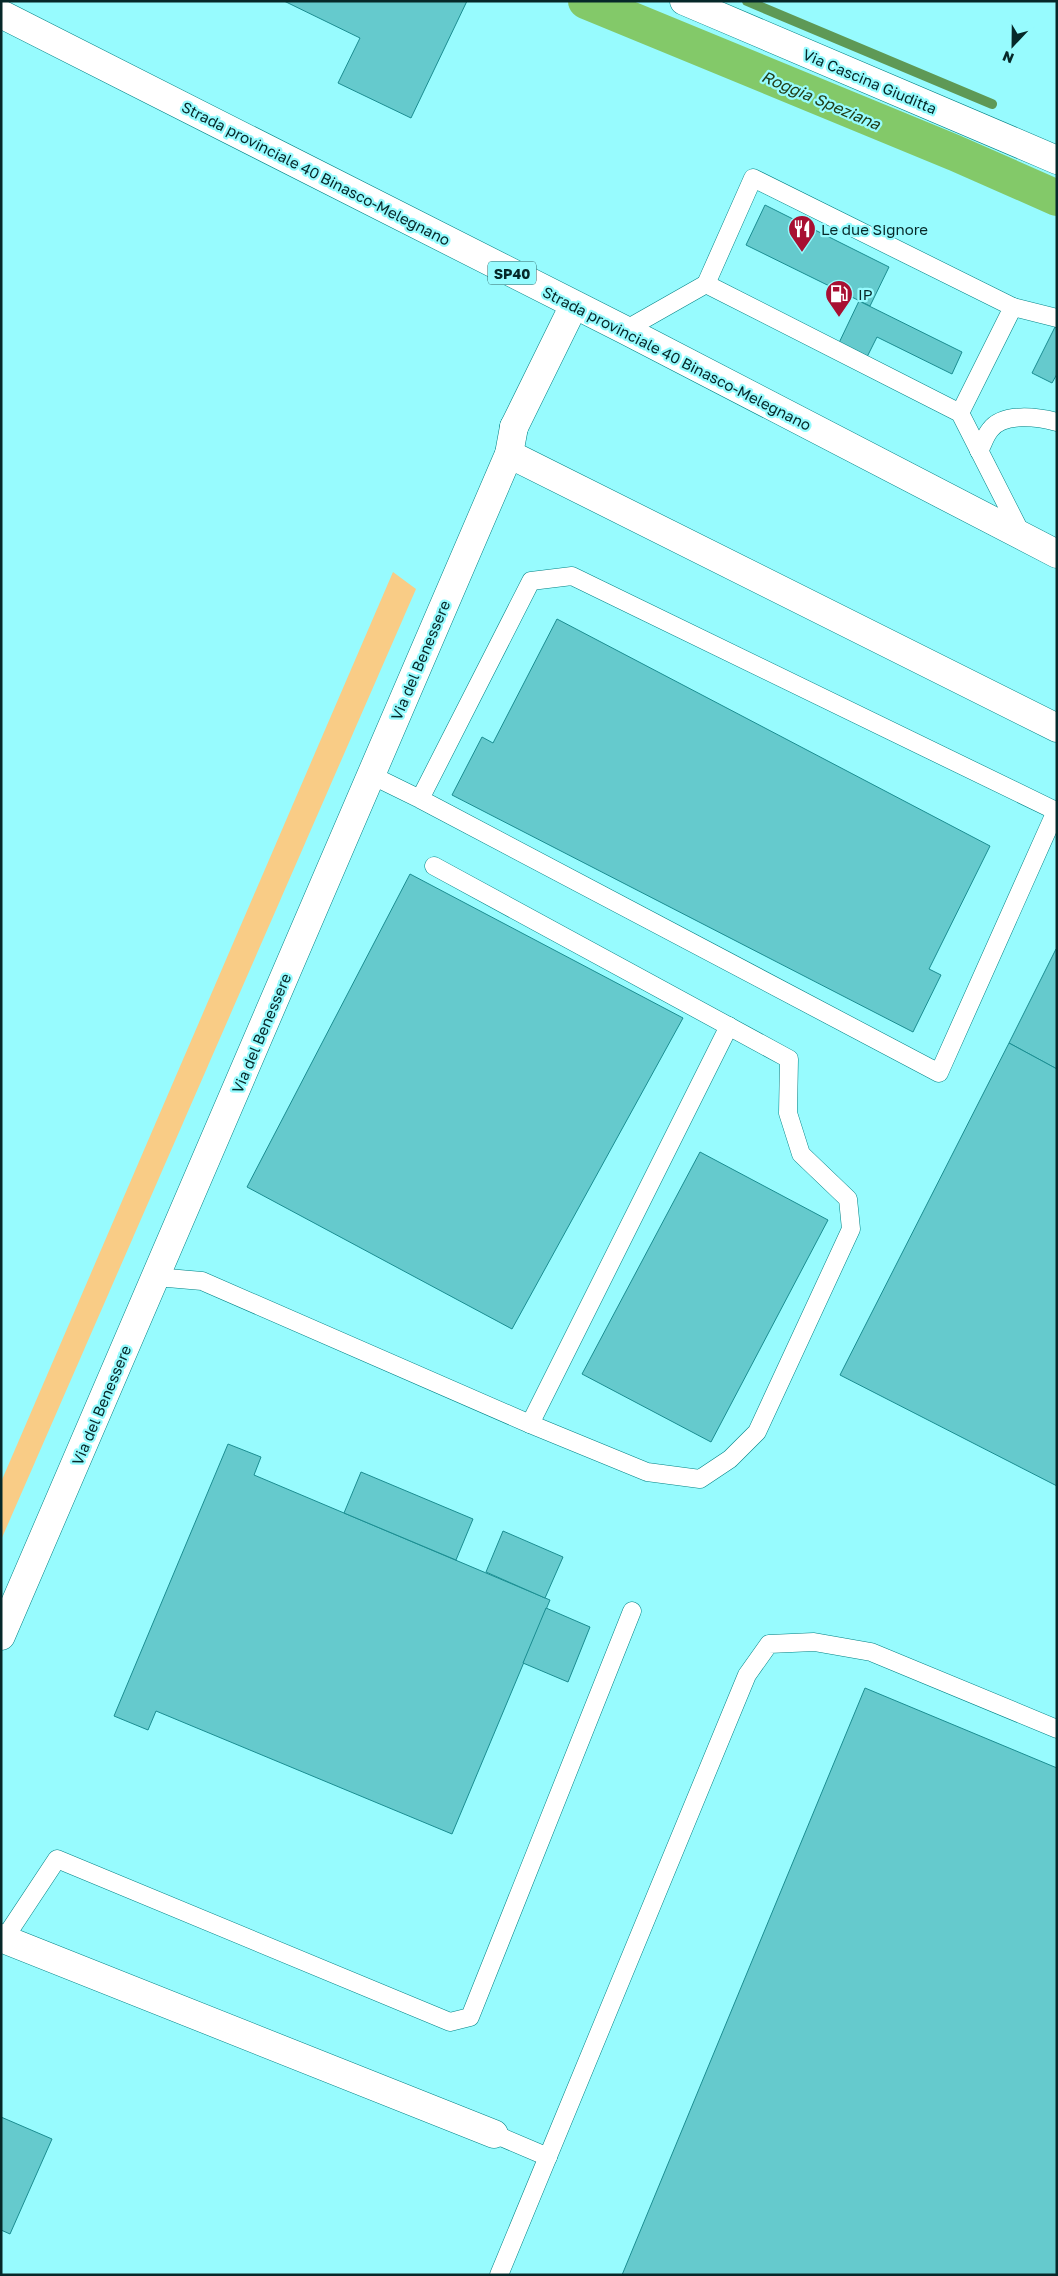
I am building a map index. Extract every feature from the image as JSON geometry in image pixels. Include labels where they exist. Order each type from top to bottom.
[{"type":"street","name":"Via Cascina Giuditta","points":[[684,1],[1057,160]]},
{"type":"street","name":"Strada provinciale 40 Binasco-Melegnano","points":[[1,14],[625,330],[1057,554]]},
{"type":"street","name":"Via del Benessere","points":[[1,1636],[509,454],[514,427],[574,305]]},
{"type":"street","points":[[509,454],[1057,728]]},
{"type":"street","points":[[3,1938],[494,2134]]},
{"type":"lane","points":[[625,330],[706,284],[753,178],[1013,307],[1057,318]]},
{"type":"lane","points":[[706,284],[960,413],[1022,536]]},
{"type":"lane","points":[[960,413],[1013,307]]},
{"type":"lane","points":[[979,451],[991,429],[1010,418],[1038,417],[1057,422]]},
{"type":"lane","points":[[371,775],[420,799],[939,1073],[1056,811],[572,576],[531,580],[420,799]]},
{"type":"lane","points":[[156,1277],[202,1281],[530,1424],[647,1472],[700,1478],[730,1459],[757,1432],[851,1229],[848,1199],[802,1154],[788,1112],[789,1059],[434,866]]},
{"type":"lane","points":[[530,1424],[728,1026]]},
{"type":"lane","points":[[3,1938],[57,1859],[450,2022],[470,2017],[632,1611]]},
{"type":"lane","points":[[499,2275],[747,1676],[769,1644],[814,1642],[871,1652],[1057,1729]]},
{"type":"lane","points":[[494,2134],[548,2157]]},
{"type":"shaded area","points":[[393,572],[416,589],[1,1540],[1,1482]]},
{"type":"building","points":[[284,1],[467,1],[411,118],[338,83],[360,38]]},
{"type":"building","points":[[765,205],[889,267],[870,306],[746,245]]},
{"type":"building","points":[[859,301],[962,352],[952,374],[877,337],[865,361],[837,347]]},
{"type":"building","points":[[1055,327],[1057,328],[1057,374],[1052,383],[1032,373]]},
{"type":"building","points":[[557,619],[990,846],[929,969],[941,975],[913,1032],[452,795],[482,737],[493,743]]},
{"type":"building","points":[[410,874],[683,1018],[512,1329],[247,1187]]},
{"type":"building","points":[[1057,949],[1057,1069],[1009,1043]]},
{"type":"building","points":[[1009,1043],[1057,1069],[1057,1486],[840,1375]]},
{"type":"building","points":[[700,1152],[828,1220],[711,1442],[582,1374]]},
{"type":"building","points":[[228,1444],[261,1457],[254,1475],[550,1600],[452,1834],[156,1711],[148,1730],[114,1716]]},
{"type":"building","points":[[361,1472],[473,1519],[456,1560],[344,1513]]},
{"type":"building","points":[[503,1531],[563,1557],[545,1598],[486,1572]]},
{"type":"building","points":[[546,1608],[590,1627],[568,1682],[523,1663]]},
{"type":"building","points":[[865,1688],[1057,1768],[1057,2275],[622,2275]]},
{"type":"building","points":[[1,2117],[52,2139],[10,2234],[1,2230]]},
{"type":"waterway","name":"Roggia Speziana","points":[[586,1],[955,153],[1057,198]]},
{"type":"waterway","points":[[747,1],[992,104]]},
{"type":"place","name":"Le due Signore","points":[[802,253]]},
{"type":"place","name":"IP","points":[[839,318]]}]
